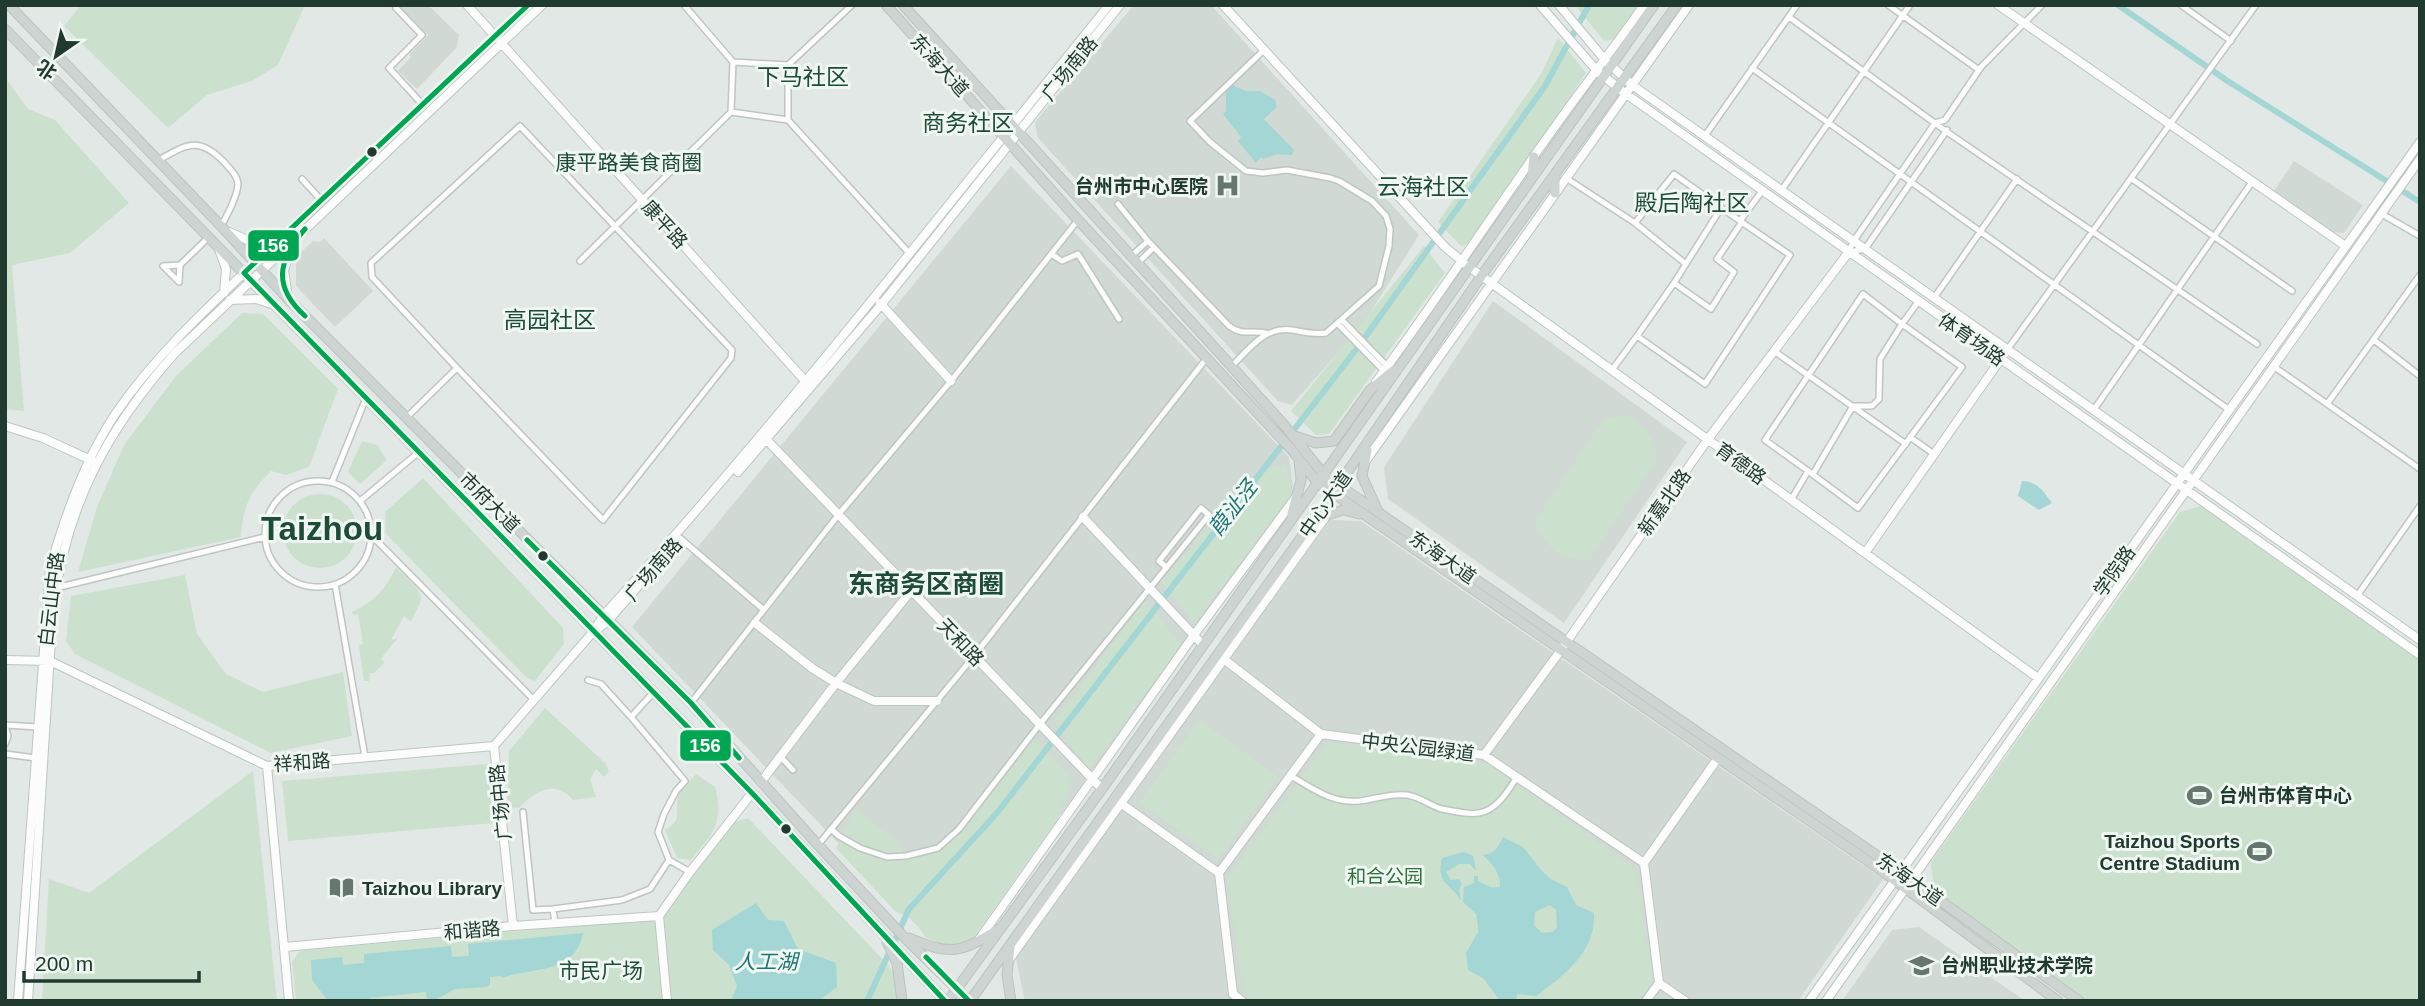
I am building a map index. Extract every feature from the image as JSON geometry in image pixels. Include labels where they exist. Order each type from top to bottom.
[{"type":"main road","name":"市府大道","points":[[9,5],[288,299],[691,703],[818,845],[902,935],[969,1001]]},
{"type":"main road","name":"康平路","points":[[467,5],[806,382]]},
{"type":"main road","points":[[258,267],[279,240],[528,5]]},
{"type":"main road","points":[[258,267],[296,238],[542,5]]},
{"type":"main road","name":"东海大道","points":[[886,5],[1078,220],[1320,478],[1898,876],[2058,1001]]},
{"type":"main road","name":"东海大道","points":[[903,5],[1285,426],[1320,478]]},
{"type":"main road","name":"广场南路","points":[[593,632],[680,538],[878,302],[1109,5]]},
{"type":"main road","name":"广场南路","points":[[1014,129],[1120,5]]},
{"type":"main road","points":[[1223,5],[1264,50]]},
{"type":"main road","name":"体育场路","points":[[1540,5],[1600,74],[1617,88],[2420,655]]},
{"type":"main road","points":[[1559,5],[1609,63],[1632,85],[2420,640]]},
{"type":"main road","points":[[1609,63],[1644,5]]},
{"type":"main road","name":"中心大道","points":[[947,1001],[1004,927],[1400,366],[1466,264],[1532,178],[1600,74],[1654,5]]},
{"type":"main road","name":"中心大道","points":[[969,1001],[1221,657],[1373,434],[1407,393],[1482,275],[1677,5]]},
{"type":"main road","points":[[1363,464],[1407,393],[1491,282],[1689,5]]},
{"type":"main road","points":[[1998,5],[2344,245]]},
{"type":"main road","name":"市府大道","points":[[5,29],[752,793],[884,935],[900,959]]},
{"type":"main road","name":"育德路","points":[[1264,50],[1428,228],[1466,264],[2038,678]]},
{"type":"main road","points":[[1292,435],[1316,443],[1334,441],[1385,369],[1466,264],[1534,157],[1600,74]]},
{"type":"main road","name":"广场南路","points":[[606,618],[764,437],[806,382],[878,302],[910,254],[1006,140]]},
{"type":"main road","name":"学院路","points":[[1809,1001],[2344,245],[2420,142]]},
{"type":"main road","points":[[1532,178],[1534,157]]},
{"type":"main road","name":"学院路","points":[[1826,1001],[2420,159]]},
{"type":"main road","points":[[1555,174],[1555,193]]},
{"type":"main road","points":[[222,227],[243,240],[279,240]]},
{"type":"main road","points":[[288,299],[284,270],[296,238]]},
{"type":"main road","points":[[217,245],[226,269],[227,297],[256,299],[278,307]]},
{"type":"main road","name":"新嘉北路","points":[[1484,755],[1564,646],[1708,439],[1848,253]]},
{"type":"main road","name":"白云山中路","points":[[28,1001],[50,569],[60,532],[115,414],[141,379],[258,267]]},
{"type":"main road","points":[[878,302],[951,381]]},
{"type":"main road","points":[[1865,553],[2000,360]]},
{"type":"main road","points":[[1370,390],[1400,366]]},
{"type":"main road","points":[[5,426],[43,438],[93,461]]},
{"type":"main road","points":[[1314,520],[1343,510],[1375,516],[1362,476],[1373,434]]},
{"type":"main road","name":"天和路","points":[[764,437],[1102,789]]},
{"type":"main road","points":[[1290,522],[1301,480],[1295,454]]},
{"type":"main road","name":"白云山中路","points":[[18,1001],[38,727],[56,588],[69,529],[93,461]]},
{"type":"main road","points":[[975,944],[1296,497]]},
{"type":"main road","points":[[1242,1001],[1231,998],[1219,873],[1321,734],[1221,657],[1327,515]]},
{"type":"main road","points":[[1083,517],[1203,645]]},
{"type":"main road","points":[[761,782],[836,683],[911,591]]},
{"type":"main road","points":[[755,622],[792,653],[836,683],[874,701],[937,701]]},
{"type":"main road","name":"广场中路","points":[[513,926],[494,746],[593,632]]},
{"type":"main road","name":"东海大道","points":[[1564,646],[1718,758],[1898,876]]},
{"type":"main road","points":[[5,660],[46,661]]},
{"type":"main road","name":"祥和路","points":[[46,661],[267,766],[494,746]]},
{"type":"main road","name":"中央公园绿道","points":[[1321,734],[1484,755],[1644,863]]},
{"type":"main road","points":[[1646,1001],[1659,983],[1644,863],[1718,758]]},
{"type":"main road","points":[[267,766],[289,1001]]},
{"type":"main road","points":[[667,1001],[659,916],[752,793]]},
{"type":"main road","points":[[1007,962],[1118,801],[1219,873]]},
{"type":"main road","name":"东海大道","points":[[1908,884],[2079,1001]]},
{"type":"main road","name":"和谐路","points":[[285,947],[659,916]]},
{"type":"main road","points":[[902,935],[948,951],[969,948],[1004,927]]},
{"type":"main road","points":[[1011,1001],[1007,962],[1012,941]]},
{"type":"main road","points":[[900,959],[901,1001]]},
{"type":"main road","points":[[900,959],[947,1001]]},
{"type":"main road","points":[[1659,983],[1685,1001]]},
{"type":"street","points":[[580,261],[731,112],[733,62],[684,5]]},
{"type":"street","points":[[733,62],[788,65],[852,5]]},
{"type":"street","points":[[1704,136],[1797,5]]},
{"type":"street","points":[[1888,5],[1979,70]]},
{"type":"street","points":[[1781,191],[1910,5]]},
{"type":"street","points":[[1848,253],[1935,123],[1945,120],[1979,70],[2042,5]]},
{"type":"street","points":[[2181,5],[2231,41]]},
{"type":"street","points":[[2007,350],[2256,5]]},
{"type":"street","points":[[396,8],[422,35],[389,68],[423,105]]},
{"type":"street","points":[[1788,17],[1947,132],[2257,344]]},
{"type":"street","points":[[1118,204],[1148,241],[1237,332],[1245,334],[1290,330],[1317,335],[1326,333],[1379,286],[1389,246],[1390,229],[1386,216],[1372,201],[1330,178],[1287,170],[1264,173],[1246,171],[1228,158],[1190,121],[1264,50]]},
{"type":"street","points":[[788,65],[788,120]]},
{"type":"street","points":[[1752,68],[2228,409]]},
{"type":"street","points":[[731,112],[788,120],[910,254]]},
{"type":"street","points":[[1848,253],[1865,250],[1947,132],[1945,120]]},
{"type":"street","points":[[520,126],[732,350],[732,358],[603,520],[457,368],[372,277],[371,263],[520,126]]},
{"type":"street","points":[[157,161],[183,146],[198,144],[211,149],[238,182],[222,227]]},
{"type":"street","points":[[1635,223],[1674,174],[1790,255],[1705,384],[1637,336]]},
{"type":"street","points":[[1566,178],[1635,223],[1685,264]]},
{"type":"street","points":[[302,179],[321,201]]},
{"type":"street","points":[[1934,298],[2017,179]]},
{"type":"street","points":[[2133,179],[2292,291]]},
{"type":"street","points":[[2093,411],[2252,182]]},
{"type":"street","points":[[1674,283],[1711,309],[1734,272],[1717,259],[1762,191]]},
{"type":"street","points":[[1612,370],[1674,283],[1721,208]]},
{"type":"street","points":[[2381,213],[2420,236]]},
{"type":"street","points":[[691,703],[839,514],[951,381],[1078,220]]},
{"type":"street","points":[[180,265],[209,237]]},
{"type":"street","points":[[1134,259],[1148,241]]},
{"type":"street","points":[[1134,259],[1154,247]]},
{"type":"street","points":[[1051,254],[1062,261],[1078,254],[1119,319]]},
{"type":"street","points":[[2327,404],[2420,275]]},
{"type":"street","points":[[1863,294],[1902,324],[1962,367],[1858,508],[1765,440],[1863,294]]},
{"type":"street","points":[[1853,407],[1872,407],[1878,399],[1880,359],[1918,302]]},
{"type":"street","points":[[1340,322],[1385,369]]},
{"type":"street","points":[[1232,366],[1266,333]]},
{"type":"street","points":[[2374,340],[2420,376]]},
{"type":"street","points":[[1774,351],[1906,444]]},
{"type":"street","points":[[818,845],[974,656],[1206,359]]},
{"type":"street","points":[[2273,366],[2420,469]]},
{"type":"street","points":[[406,418],[457,368]]},
{"type":"street","points":[[332,482],[366,398]]},
{"type":"street","points":[[1791,500],[1853,407]]},
{"type":"street","points":[[1910,437],[1934,454]]},
{"type":"street","points":[[360,502],[419,452]]},
{"type":"street","points":[[332,482],[348,490],[360,502],[369,517],[371,535],[364,561],[352,575],[335,584],[316,587],[289,578],[275,564],[266,547],[265,527],[271,508],[284,492],[302,483],[332,482]]},
{"type":"street","points":[[2357,596],[2420,506]]},
{"type":"street","points":[[831,829],[860,848],[887,857],[906,856],[938,848],[959,829],[1209,515],[1201,508],[1159,561],[1166,567]]},
{"type":"street","points":[[371,535],[534,700]]},
{"type":"street","points":[[56,588],[265,537]]},
{"type":"street","points":[[680,538],[764,610]]},
{"type":"street","points":[[335,584],[365,757]]},
{"type":"street","points":[[588,680],[601,684],[685,781],[676,791],[658,832],[669,860],[690,872]]},
{"type":"street","points":[[631,717],[653,693]]},
{"type":"street","points":[[5,744],[8,736],[5,726],[38,727]]},
{"type":"street","points":[[5,754],[36,758]]},
{"type":"street","points":[[780,756],[793,770]]},
{"type":"street","points":[[1291,776],[1334,800],[1359,802],[1380,796],[1407,795],[1429,802],[1440,809],[1481,813],[1502,800],[1517,777]]},
{"type":"street","points":[[523,812],[533,910],[622,900],[650,889],[669,860]]},
{"type":"street","points":[[554,909],[555,923]]},
{"type":"shaded area","points":[[404,5],[428,5],[459,35],[457,47],[417,89],[398,71],[428,35],[401,8]]},
{"type":"shaded area","name":"台州市中心医院","points":[[1134,5],[1211,5],[1419,235],[1363,324],[1292,405],[1278,401],[1038,138],[1035,122]]},
{"type":"shaded area","points":[[2294,161],[2363,205],[2344,233],[2331,232],[2274,191]]},
{"type":"shaded area","points":[[1011,166],[1289,457],[1294,494],[962,950],[922,931],[632,627]]},
{"type":"shaded area","points":[[324,238],[373,291],[335,327],[296,286],[296,257],[313,241],[320,242]]},
{"type":"shaded area","points":[[1493,301],[1687,442],[1564,623],[1388,499],[1384,467]]},
{"type":"shaded area","points":[[1330,520],[1361,521],[1883,879],[1798,1001],[1025,1001],[1015,954]]},
{"type":"shaded area","name":"台州职业技术学院","points":[[1919,927],[2025,1001],[1842,1001],[1892,930]]},
{"type":"green space","points":[[81,5],[305,5],[278,65],[252,81],[207,95],[168,128],[64,26]]},
{"type":"green space","points":[[1575,5],[1639,5],[1615,39],[1604,41]]},
{"type":"green space","points":[[1558,38],[1586,73],[1470,243],[1461,246],[1438,222],[1541,74]]},
{"type":"green space","points":[[5,77],[28,109],[55,120],[129,203],[70,253],[12,265],[24,411],[5,409]]},
{"type":"green space","points":[[1424,246],[1445,273],[1329,434],[1316,435],[1291,411]]},
{"type":"green space","points":[[242,313],[263,314],[338,389],[309,467],[286,475],[271,471],[248,501],[241,537],[78,572],[97,507],[124,445],[176,376]]},
{"type":"green space","points":[[1626,414],[1648,432],[1657,459],[1590,558],[1563,556],[1550,546],[1534,523],[1603,420]]},
{"type":"green space","points":[[362,441],[377,445],[387,460],[360,484],[348,472]]},
{"type":"green space","points":[[1286,464],[1292,494],[1194,623],[1161,581],[1258,470]]},
{"type":"green space","points":[[423,478],[563,628],[564,644],[535,681],[527,678],[386,534],[385,512]]},
{"type":"green space","points":[[320,494],[334,497],[346,505],[354,517],[357,531],[354,545],[346,557],[334,565],[320,568],[306,565],[294,557],[286,545],[283,531],[286,517],[294,505],[306,497]]},
{"type":"green space","name":"台州市体育中心","points":[[2211,503],[2420,653],[2420,1001],[2087,1001],[1934,892],[1931,862],[2180,512]]},
{"type":"green space","points":[[396,567],[416,587],[422,598],[411,622],[404,616],[391,640],[398,638],[381,658],[384,663],[374,673],[370,673],[369,681],[364,681],[359,646],[363,644],[358,614],[354,615],[352,612],[378,594]]},
{"type":"green space","points":[[185,575],[197,634],[226,674],[263,692],[343,672],[352,736],[271,753],[75,654],[66,641],[71,596]]},
{"type":"green space","points":[[1145,601],[1182,645],[1089,769],[1054,721]]},
{"type":"green space","points":[[545,708],[605,763],[609,771],[604,777],[596,769],[590,779],[596,797],[573,800],[559,790],[552,789],[538,792],[519,808],[507,807],[509,751]]},
{"type":"green space","points":[[1200,720],[1278,777],[1218,859],[1140,802]]},
{"type":"green space","points":[[1034,737],[1072,780],[1057,820],[974,937],[965,943],[942,944],[926,938],[914,920],[895,911],[836,848],[856,810],[898,842],[904,858],[939,851]]},
{"type":"green space","name":"和合公园","points":[[1328,742],[1488,764],[1636,870],[1653,979],[1638,1001],[1252,1001],[1243,994],[1227,879]]},
{"type":"green space","points":[[488,764],[494,823],[288,841],[282,781]]},
{"type":"green space","points":[[253,771],[277,1001],[42,1001],[49,879],[89,893]]},
{"type":"green space","points":[[696,774],[715,787],[718,810],[715,827],[691,860],[677,858],[665,830],[676,819],[679,793]]},
{"type":"green space","name":"市民广场","points":[[748,818],[889,966],[895,976],[897,1001],[296,1001],[292,962],[299,952],[305,950],[642,920],[670,910],[729,824]]},
{"type":"water","points":[[1232,85],[1246,91],[1260,91],[1275,100],[1277,107],[1264,119],[1294,150],[1292,155],[1277,154],[1263,159],[1261,157],[1256,163],[1238,141],[1241,137],[1223,114],[1226,111],[1226,88]]},
{"type":"water","points":[[2022,481],[2036,485],[2052,503],[2039,510],[2018,496]]},
{"type":"water","points":[[1503,837],[1523,847],[1542,871],[1567,887],[1576,905],[1594,913],[1590,939],[1576,961],[1536,996],[1517,994],[1516,1001],[1500,1001],[1484,979],[1468,970],[1466,953],[1478,932],[1478,925],[1476,914],[1463,902],[1464,887],[1474,883],[1474,876],[1478,876],[1478,881],[1484,884],[1500,887],[1493,865],[1483,855],[1493,852]],"holes":[[[1550,905],[1556,910],[1557,928],[1552,932],[1542,933],[1534,925],[1535,912]]]},
{"type":"water","points":[[1464,852],[1473,856],[1476,871],[1470,864],[1459,864],[1446,872],[1451,880],[1459,879],[1462,884],[1459,890],[1461,901],[1442,878],[1441,867],[1442,858]]},
{"type":"water","name":"人工湖","points":[[756,903],[768,920],[784,921],[798,949],[836,963],[837,987],[820,1000],[731,1001],[737,986],[729,965],[713,950],[712,930]]},
{"type":"water","points":[[583,933],[578,947],[562,963],[502,978],[490,977],[487,987],[455,989],[433,1001],[427,1001],[426,992],[370,998],[370,1001],[328,1001],[312,980],[311,960],[342,957],[343,965],[364,963],[364,954],[451,946],[452,957],[469,956],[468,944]]},
{"type":"waterway","name":"葭沚泾","points":[[867,1001],[909,909],[997,813],[1358,347],[1545,86],[1589,5]]},
{"type":"waterway","points":[[2118,5],[2226,80],[2420,202]]},
{"type":"transit line","name":"156","points":[[528,5],[244,273],[752,793],[945,1001]]},
{"type":"transit line","name":"156","points":[[305,229],[289,252],[282,274],[288,295],[305,316]]},
{"type":"transit line","name":"156","points":[[527,540],[691,703],[739,758]]},
{"type":"transit line","name":"156","points":[[926,957],[969,1001]]},
{"type":"place","name":"台州市中心医院","points":[[1228,186]]},
{"type":"place","name":"台州市体育中心","points":[[2199,795]]},
{"type":"place","name":"Taizhou Sports Centre Stadium","points":[[2260,852]]},
{"type":"place","name":"Taizhou Library","points":[[342,888]]},
{"type":"place","name":"台州职业技术学院","points":[[1921,965]]},
{"type":"district","name":"下马社区","points":[[803,77]]},
{"type":"district","name":"商务社区","points":[[968,123]]},
{"type":"district","name":"康平路美食商圈","points":[[629,163]]},
{"type":"district","name":"云海社区","points":[[1423,187]]},
{"type":"district","name":"殿后陶社区","points":[[1692,203]]},
{"type":"district","name":"高园社区","points":[[550,320]]},
{"type":"district","name":"Taizhou","points":[[322,528]]},
{"type":"district","name":"东商务区商圈","points":[[926,584]]},
{"type":"district","name":"市民广场","points":[[601,971]]}]
